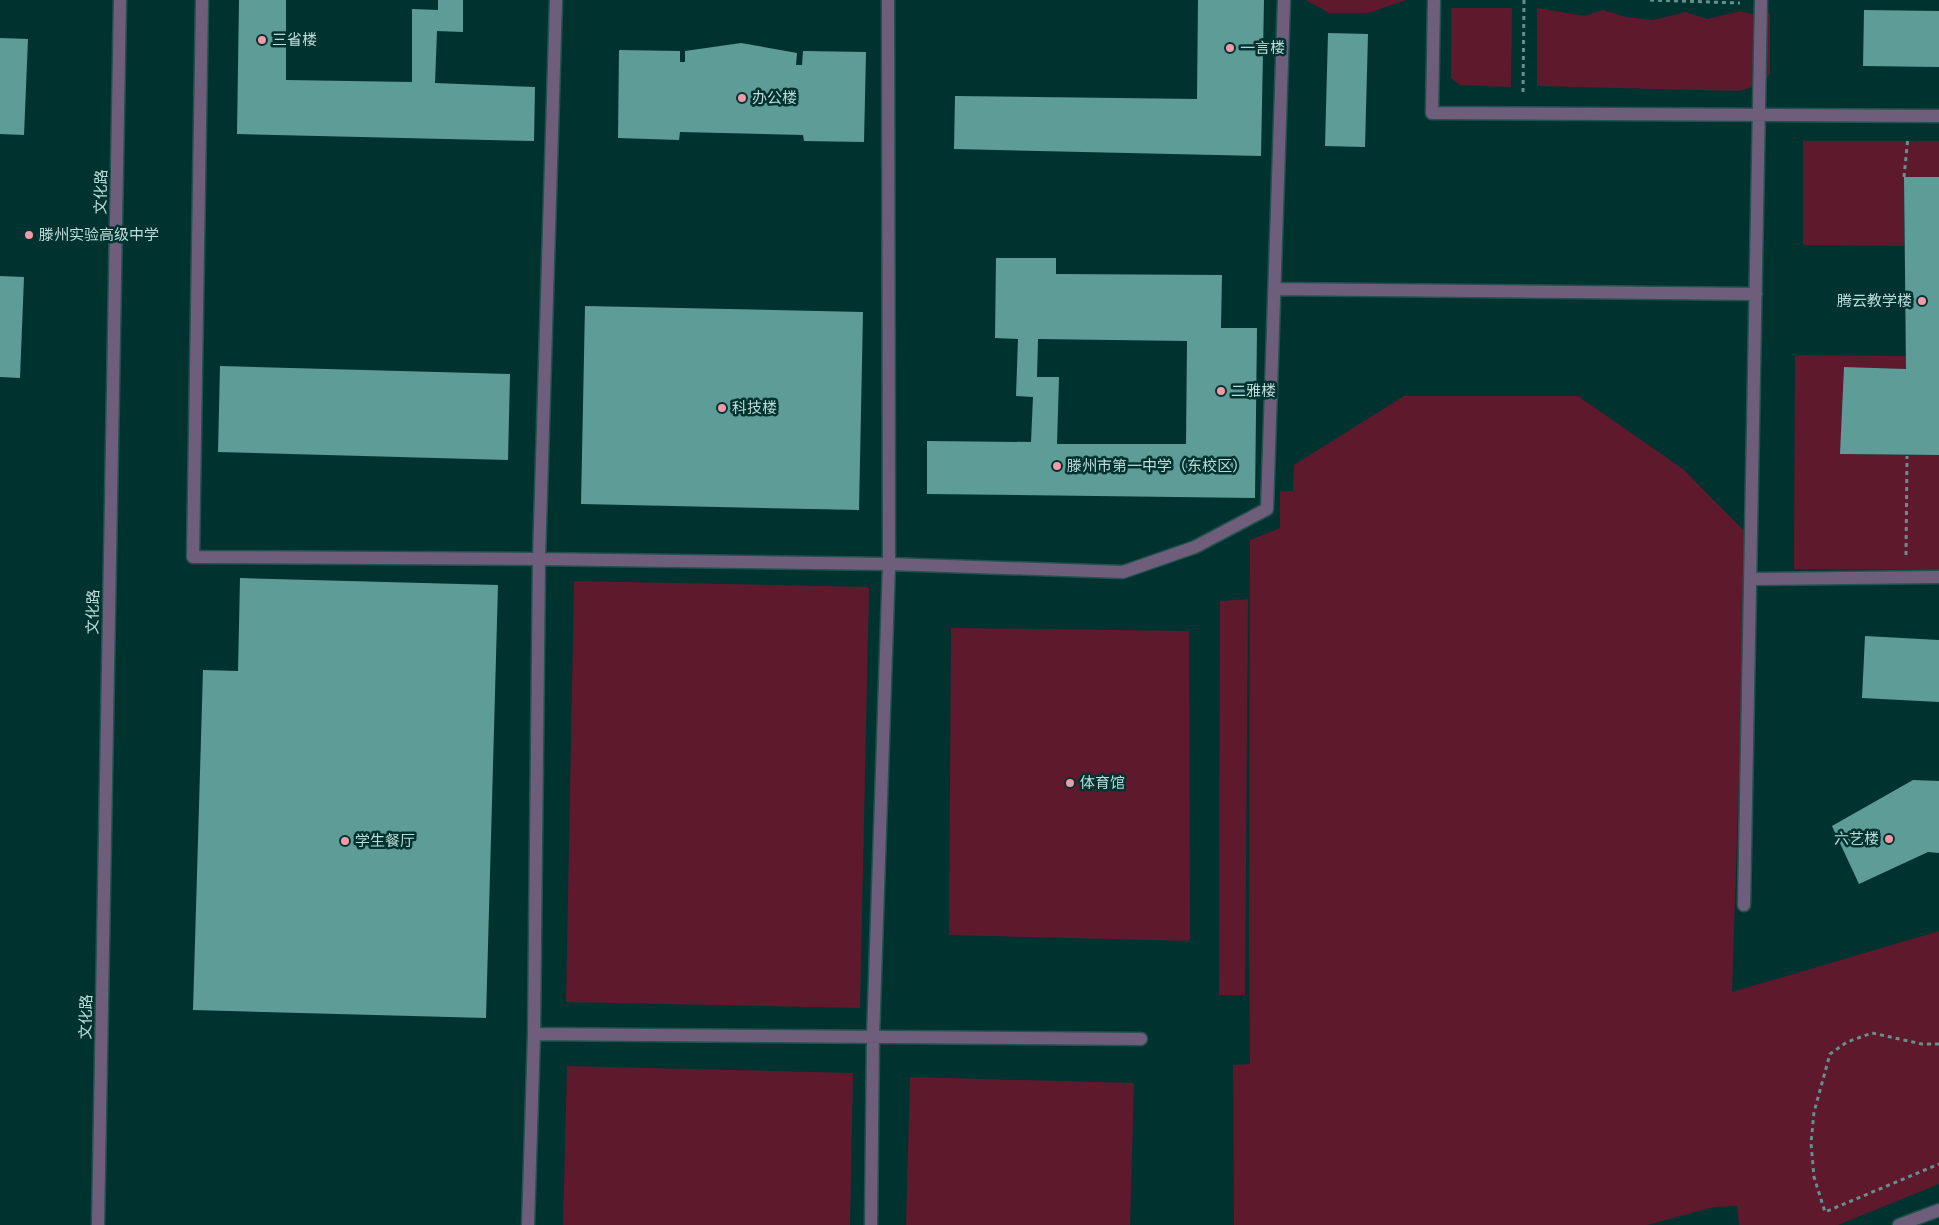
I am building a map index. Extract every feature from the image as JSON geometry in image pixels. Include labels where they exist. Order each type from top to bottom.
[{"type":"street","name":"文化路","points":[[98,1225],[120,0]]},
{"type":"street","points":[[202,0],[193,557],[889,564],[1123,572],[1195,547],[1267,509],[1284,0]]},
{"type":"street","points":[[528,1225],[534,1034],[538,559],[556,0]]},
{"type":"street","points":[[871,1225],[873,1037],[889,564],[888,0]]},
{"type":"street","points":[[1434,0],[1432,113],[1939,116]]},
{"type":"street","points":[[1744,904],[1761,2]]},
{"type":"street","points":[[1275,289],[1756,294]]},
{"type":"street","points":[[1751,579],[1939,577]]},
{"type":"street","points":[[534,1034],[1141,1039]]},
{"type":"street","points":[[1899,1225],[1939,1210]]},
{"type":"path","points":[[1524,0],[1524,115]]},
{"type":"path","points":[[1650,0],[1761,2]]},
{"type":"path","points":[[1904,177],[1910,116]]},
{"type":"path","points":[[1906,576],[1907,456]]},
{"type":"path","points":[[1939,1044],[1922,1044],[1872,1033],[1847,1042],[1830,1054],[1814,1112],[1810,1143],[1814,1177],[1825,1212],[1939,1164]]},
{"type":"shaded area","points":[[1306,0],[1407,0],[1368,13],[1329,13]]},
{"type":"shaded area","points":[[1451,8],[1512,8],[1511,87],[1460,85],[1451,78]]},
{"type":"shaded area","points":[[1537,8],[1584,16],[1603,10],[1626,17],[1653,20],[1686,12],[1707,19],[1741,11],[1750,14],[1770,13],[1770,74],[1764,82],[1737,91],[1537,86]]},
{"type":"shaded area","points":[[1803,141],[1939,141],[1939,177],[1904,177],[1904,246],[1803,245]]},
{"type":"shaded area","points":[[1795,355],[1906,356],[1906,369],[1844,367],[1841,454],[1939,455],[1939,570],[1794,569]]},
{"type":"shaded area","points":[[1404,396],[1578,396],[1683,469],[1747,534],[1732,992],[1939,931],[1939,1184],[1838,1225],[1739,1225],[1737,1206],[1714,1207],[1647,1225],[1234,1225],[1233,1065],[1250,1064],[1250,540],[1280,528],[1280,491],[1293,491],[1294,465]]},
{"type":"shaded area","points":[[574,581],[869,587],[860,1008],[566,1002]]},
{"type":"shaded area","points":[[1248,599],[1245,995],[1219,995],[1220,601]]},
{"type":"shaded area","name":"体育馆","points":[[951,628],[1189,631],[1190,941],[949,935]]},
{"type":"shaded area","points":[[567,1066],[853,1073],[850,1225],[563,1225]]},
{"type":"shaded area","points":[[910,1077],[1134,1083],[1130,1225],[906,1225]]},
{"type":"building","name":"三省楼","points":[[239,0],[286,0],[286,80],[412,82],[412,9],[438,10],[438,0],[463,0],[463,32],[437,31],[435,83],[535,87],[534,141],[237,134]]},
{"type":"building","name":"一言楼","points":[[1198,0],[1264,0],[1261,156],[954,149],[955,96],[1197,99]]},
{"type":"building","points":[[1864,10],[1939,11],[1939,67],[1863,66]]},
{"type":"building","points":[[1328,33],[1368,34],[1365,147],[1325,146]]},
{"type":"building","points":[[0,38],[28,39],[24,135],[0,134]]},
{"type":"building","name":"办公楼","points":[[741,43],[797,53],[796,65],[802,65],[803,51],[866,52],[864,142],[804,141],[803,135],[680,132],[679,140],[618,138],[619,50],[680,51],[680,62],[685,62],[685,51]]},
{"type":"building","name":"腾云教学楼","points":[[1904,177],[1939,177],[1939,455],[1840,454],[1844,367],[1906,369]]},
{"type":"building","name":"二雅楼","points":[[996,258],[1056,258],[1056,274],[1222,275],[1221,328],[1257,328],[1255,498],[927,494],[927,441],[1031,442],[1033,397],[1016,396],[1018,339],[995,338]],"holes":[[[1038,339],[1187,341],[1186,444],[1057,444],[1059,377],[1037,377]]]},
{"type":"building","points":[[0,276],[24,277],[20,378],[0,377]]},
{"type":"building","name":"科技楼","points":[[585,306],[863,312],[859,510],[581,504]]},
{"type":"building","points":[[220,366],[510,374],[508,460],[218,452]]},
{"type":"building","name":"学生餐厅","points":[[240,578],[498,585],[486,1018],[193,1010],[203,670],[238,671]]},
{"type":"building","points":[[1865,636],[1939,640],[1939,702],[1862,698]]},
{"type":"building","name":"六艺楼","points":[[1913,780],[1939,781],[1939,853],[1928,852],[1859,884],[1832,826]]},
{"type":"place","name":"三省楼","points":[[262,40]]},
{"type":"place","name":"一言楼","points":[[1230,48]]},
{"type":"place","name":"办公楼","points":[[742,98]]},
{"type":"place","name":"滕州实验高级中学","points":[[29,235]]},
{"type":"place","name":"腾云教学楼","points":[[1922,301]]},
{"type":"place","name":"二雅楼","points":[[1221,391]]},
{"type":"place","name":"科技楼","points":[[722,408]]},
{"type":"place","name":"滕州市第一中学（东校区）","points":[[1057,466]]},
{"type":"place","name":"体育馆","points":[[1070,783]]},
{"type":"place","name":"六艺楼","points":[[1889,839]]},
{"type":"place","name":"学生餐厅","points":[[345,841]]}]
